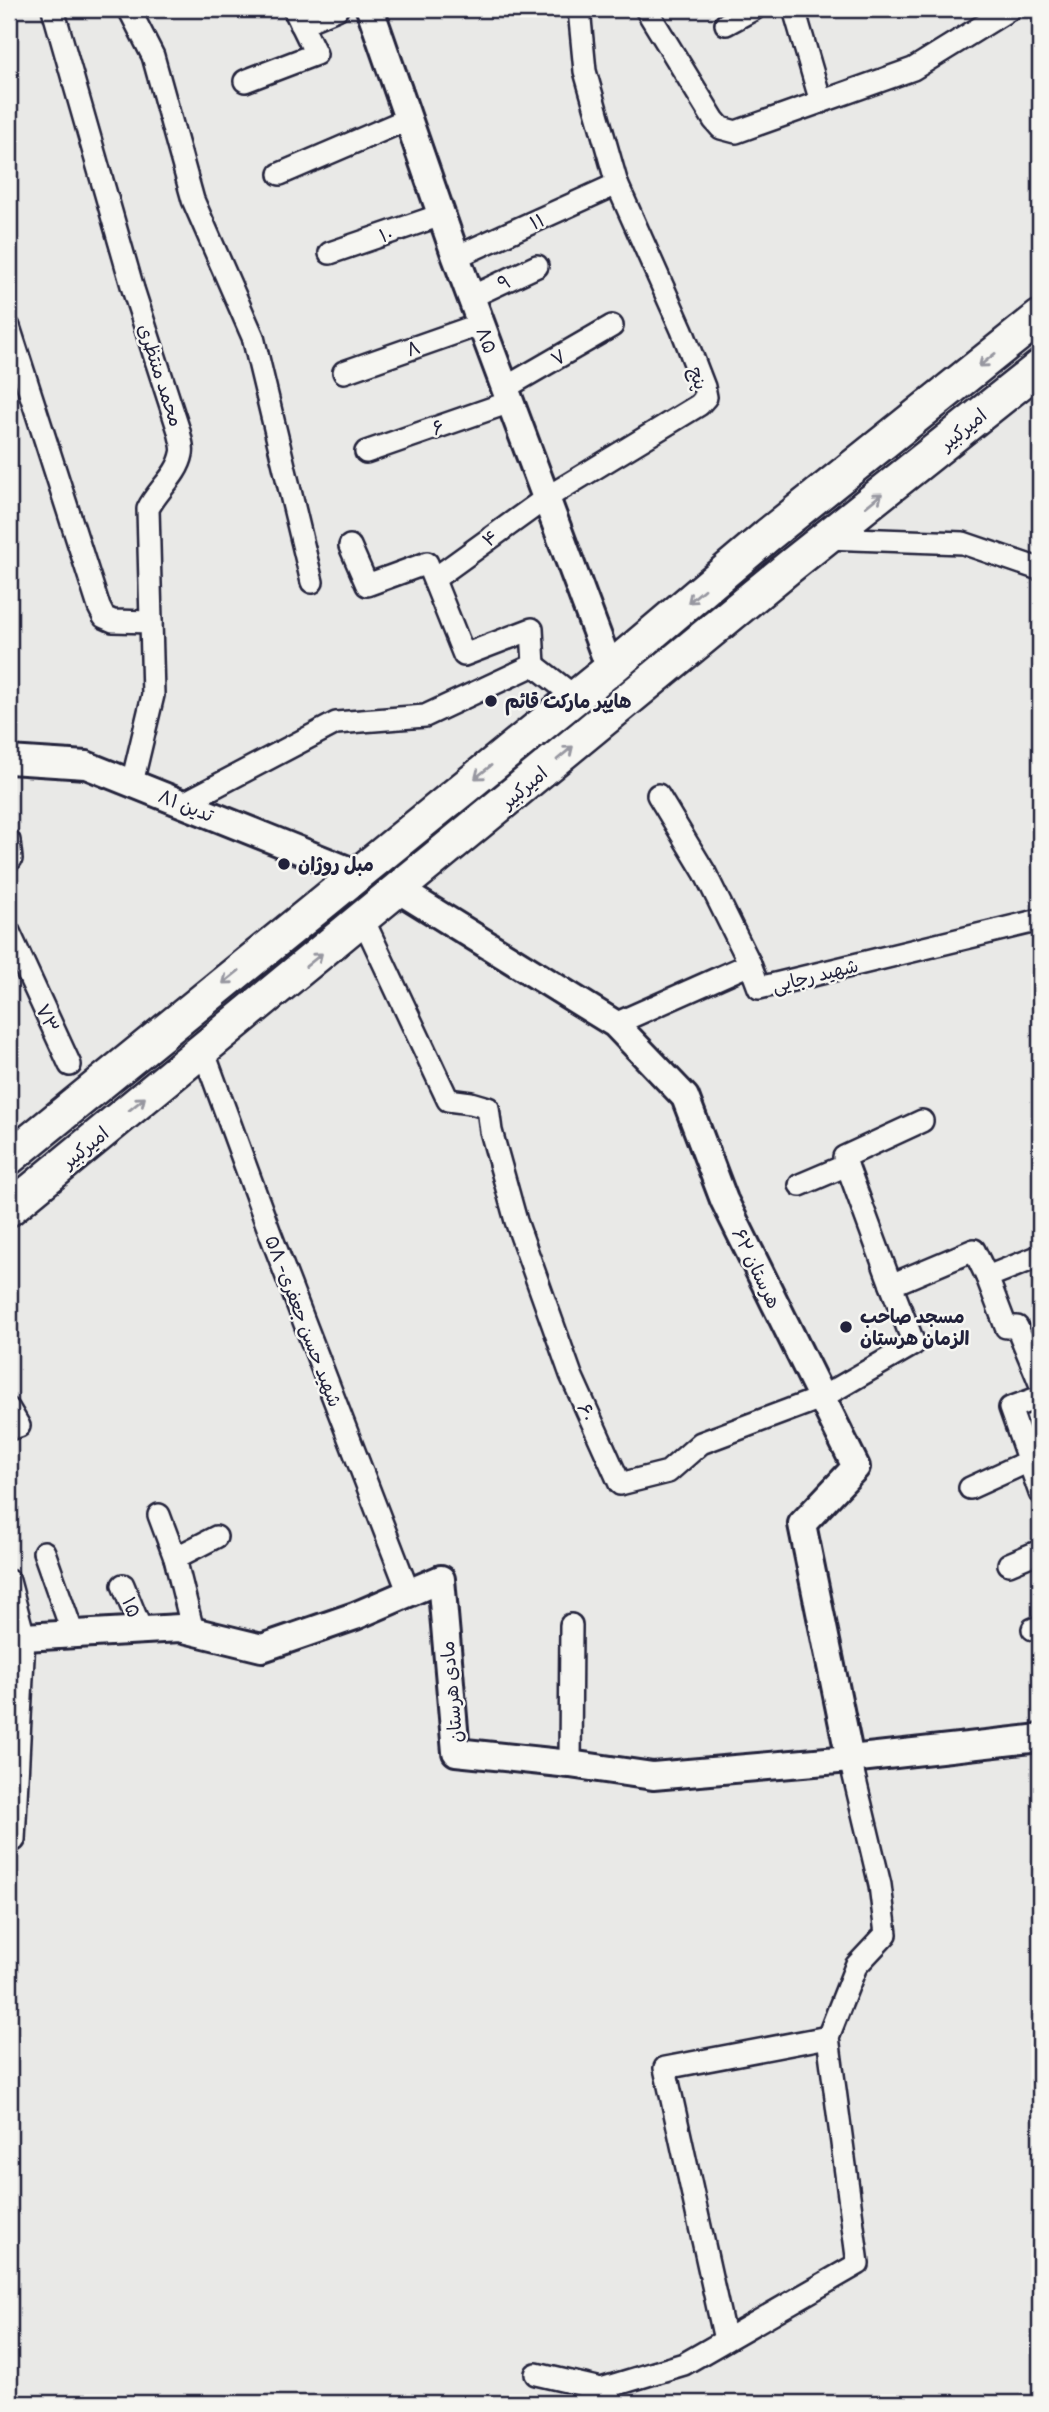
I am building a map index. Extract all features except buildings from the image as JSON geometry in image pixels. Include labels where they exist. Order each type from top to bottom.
[{"type":"main road","name":"امیرکبیر","points":[[9,1158],[610,669],[768,535],[1040,317]]},
{"type":"main road","name":"امیرکبیر","points":[[9,1209],[789,567],[1040,367]]},
{"type":"main road","points":[[768,535],[789,567]]},
{"type":"main road","points":[[730,567],[754,596]]},
{"type":"street","name":"محمد منتظری","points":[[53,9],[183,452],[176,469],[148,509],[153,695],[132,783]]},
{"type":"street","points":[[128,9],[153,56],[193,200],[253,337],[312,582]]},
{"type":"street","points":[[245,81],[316,54],[297,16],[337,9]]},
{"type":"street","name":"۸۵","points":[[370,9],[456,257],[610,669]]},
{"type":"street","points":[[579,9],[585,71],[618,184]]},
{"type":"street","points":[[646,9],[721,128],[736,132],[913,69],[1010,9]]},
{"type":"street","points":[[726,24],[754,9]]},
{"type":"street","points":[[794,9],[821,102]]},
{"type":"street","points":[[280,174],[408,119]]},
{"type":"street","name":"۱۱","points":[[456,257],[618,184]]},
{"type":"street","name":"پنج","points":[[546,498],[699,405],[706,397],[682,330],[618,184]]},
{"type":"street","name":"۱۰","points":[[330,253],[441,215]]},
{"type":"street","name":"۹","points":[[471,297],[537,266]]},
{"type":"street","name":"۸","points":[[344,372],[481,324]]},
{"type":"street","name":"۷","points":[[507,395],[612,326]]},
{"type":"street","points":[[9,327],[99,607],[104,617],[113,621],[151,622]]},
{"type":"street","name":"۶","points":[[366,452],[507,395]]},
{"type":"street","name":"۴","points":[[434,579],[546,498]]},
{"type":"street","points":[[826,538],[963,544],[1036,568],[1040,567]]},
{"type":"street","points":[[350,546],[367,585],[427,563],[464,655],[532,629],[534,665],[575,697]]},
{"type":"street","points":[[182,804],[336,723],[425,716],[534,665]]},
{"type":"street","name":"تدین ۸۱","points":[[9,760],[86,765],[358,874]]},
{"type":"street","points":[[658,795],[705,873],[750,964]]},
{"type":"street","points":[[9,841],[9,860]]},
{"type":"street","name":"هرستان ۶۲","points":[[399,890],[615,1024],[685,1097],[724,1200],[856,1468],[802,1524],[850,1759]]},
{"type":"street","name":"۶۰","points":[[363,919],[448,1100],[488,1108],[491,1131],[516,1221],[571,1375],[620,1484],[668,1472],[701,1443],[821,1398],[914,1344],[891,1285]]},
{"type":"street","name":"شهید رجایی","points":[[615,1024],[750,964],[759,988],[1040,920]]},
{"type":"street","name":"۷۳","points":[[9,932],[70,1065]]},
{"type":"street","name":"شهید حسن جعفری- ۵۸","points":[[203,1050],[270,1233],[408,1591]]},
{"type":"street","points":[[922,1121],[844,1157],[891,1285],[974,1250],[1006,1327],[1017,1327],[1040,1383]]},
{"type":"street","points":[[800,1185],[847,1166]]},
{"type":"street","points":[[987,1277],[1040,1256]]},
{"type":"street","points":[[1040,1397],[1010,1408],[1040,1493]]},
{"type":"street","points":[[9,1409],[19,1426],[9,1429]]},
{"type":"street","points":[[970,1488],[1029,1461]]},
{"type":"street","points":[[159,1515],[175,1558],[193,1630]]},
{"type":"street","points":[[175,1558],[216,1537]]},
{"type":"street","points":[[1009,1564],[1040,1551]]},
{"type":"street","points":[[44,1552],[73,1634]]},
{"type":"street","name":"مادی هرستان","points":[[16,1636],[180,1628],[262,1648],[355,1616],[441,1579],[456,1752],[653,1776],[850,1759],[1040,1738]]},
{"type":"street","points":[[9,1581],[16,1636],[14,1839]]},
{"type":"street","name":"۱۵","points":[[122,1585],[141,1630]]},
{"type":"street","points":[[569,1764],[571,1625]]},
{"type":"street","points":[[536,2374],[601,2389],[684,2364],[858,2264],[828,2037],[856,1966],[886,1934],[880,1885],[850,1759]]},
{"type":"street","points":[[725,2340],[664,2068],[828,2037]]},
{"type":"place","name":"هایپر مارکت قائم","points":[[491,701]]},
{"type":"place","name":"مبل روژان","points":[[284,864]]},
{"type":"place","name":"مسجد صاحب الزمان هرستان","points":[[846,1327]]}]
